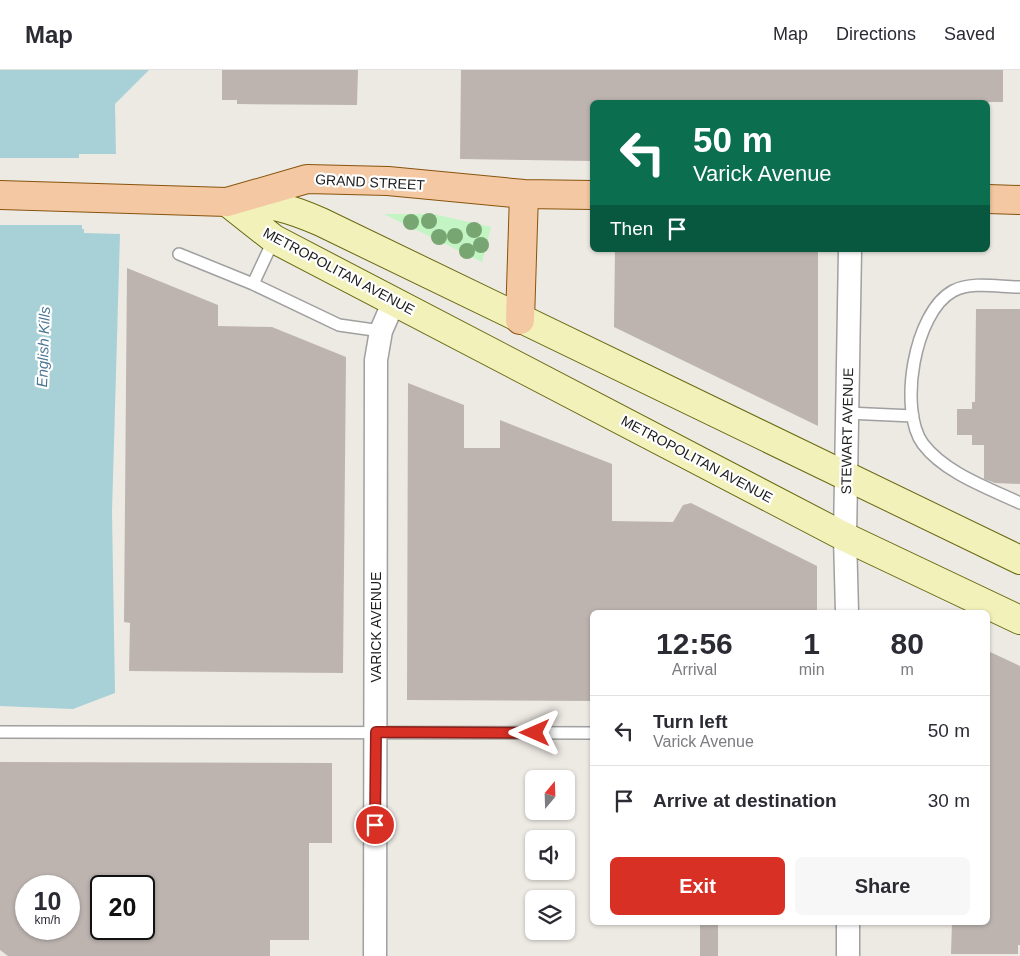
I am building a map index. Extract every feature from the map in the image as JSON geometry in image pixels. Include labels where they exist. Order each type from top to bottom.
[{"type":"main road","name":"GRAND STREET","points":[[0,196],[227,202],[307,179],[388,181],[524,194],[590,195]]},
{"type":"main road","points":[[520,320],[524,194]]},
{"type":"main road","points":[[990,199],[1020,200]]},
{"type":"main road","name":"METROPOLITAN AVENUE","points":[[227,202],[274,239],[845,537],[1020,620]]},
{"type":"main road","name":"METROPOLITAN AVENUE","points":[[227,202],[264,203],[294,210],[1020,560]]},
{"type":"main road","points":[[394,301],[410,290],[423,291],[570,362],[710,409]]},
{"type":"street","name":"STEWART AVENUE","points":[[847,610],[845,537],[850,252]]},
{"type":"street","name":"VARICK AVENUE","points":[[375,956],[376,360],[381,331],[394,301]]},
{"type":"street","points":[[848,925],[848,956]]},
{"type":"lane","points":[[253,284],[274,239]]},
{"type":"lane","points":[[179,254],[253,284],[339,325],[381,331]]},
{"type":"lane","points":[[1020,287],[965,286],[951,292],[937,304],[923,330],[912,360],[913,416],[923,443],[947,465],[1020,503]]},
{"type":"lane","points":[[847,413],[913,416]]},
{"type":"lane","points":[[0,732],[590,733]]},
{"type":"green space","points":[[384,214],[433,214],[491,227],[482,262]]},
{"type":"water","name":"English Kills","points":[[0,70],[149,70],[115,104],[116,156],[82,158],[84,233],[120,234],[112,512],[115,693],[73,709],[0,706]]},
{"type":"pier","points":[[79,154],[117,154],[116,158],[84,160],[86,229],[82,229],[82,225],[0,225],[0,158],[79,158]]},
{"type":"building","points":[[222,70],[358,70],[357,105],[237,104],[237,100],[222,100]]},
{"type":"building","points":[[461,70],[1003,70],[1003,102],[990,102],[990,100],[590,100],[590,161],[460,159]]},
{"type":"building","points":[[615,252],[818,252],[818,426],[614,327]]},
{"type":"building","points":[[127,268],[218,305],[218,326],[272,327],[346,357],[343,673],[129,671],[130,623],[124,622]]},
{"type":"building","points":[[976,309],[1020,309],[1020,484],[995,483],[984,479],[984,445],[972,445],[972,435],[957,435],[957,409],[972,409],[972,402],[975,402]]},
{"type":"building","points":[[408,383],[464,405],[464,448],[500,448],[500,420],[612,464],[612,521],[673,522],[683,505],[691,503],[817,566],[817,610],[590,610],[590,701],[407,700]]},
{"type":"building","points":[[990,652],[1020,666],[1020,945],[1018,945],[1018,954],[951,954],[952,925],[990,925]]},
{"type":"building","points":[[0,762],[332,763],[332,843],[309,843],[309,940],[270,940],[270,956],[8,956],[0,950]]},
{"type":"building","points":[[700,925],[718,925],[718,956],[700,956]]},
{"type":"route","points":[[375,825],[376,732],[535,733]]}]
